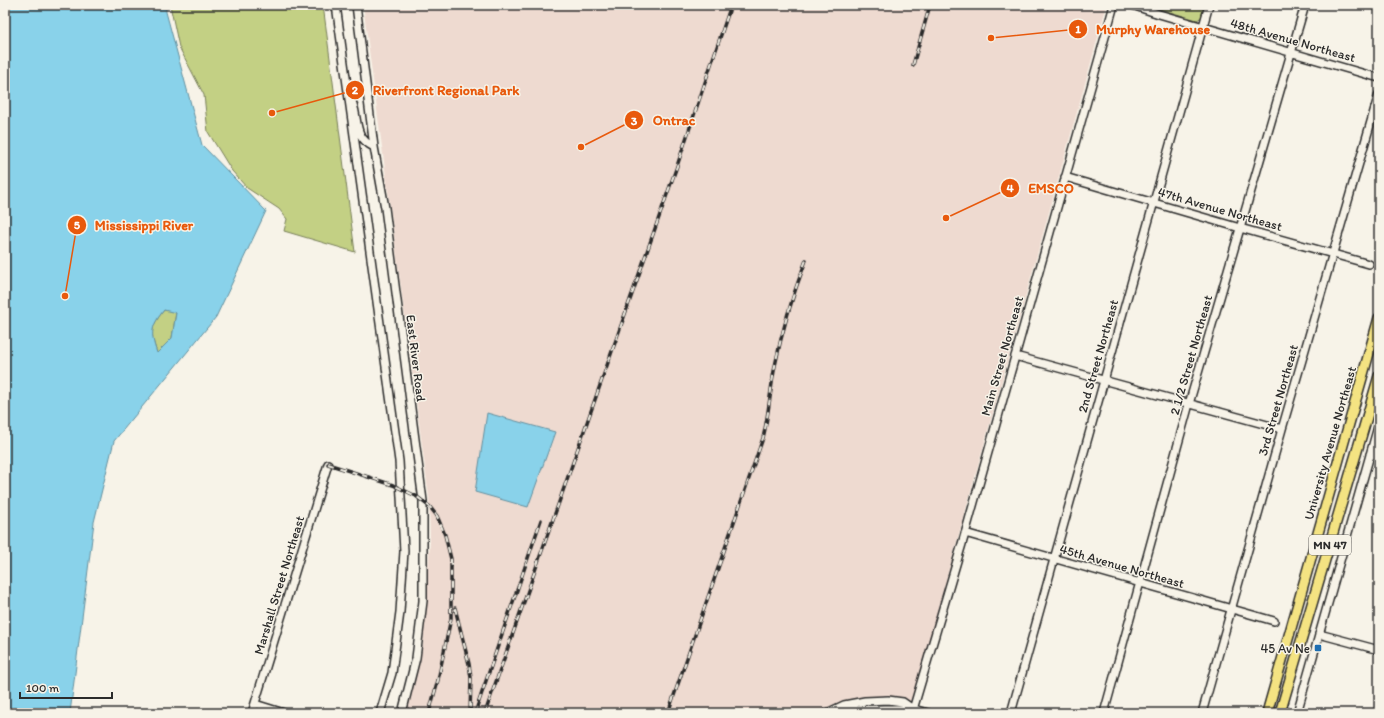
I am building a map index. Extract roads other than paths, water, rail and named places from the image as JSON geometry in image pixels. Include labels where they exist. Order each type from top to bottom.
[{"type":"main road","name":"University Avenue Northeast","points":[[1267,713],[1379,318]]},
{"type":"main road","name":"MN 47","points":[[1280,713],[1379,376]]},
{"type":"street","points":[[336,5],[399,461],[404,551],[400,612],[392,673],[380,713]]},
{"type":"street","name":"East River Road","points":[[356,5],[374,147],[385,208],[423,501],[423,601],[416,658],[402,713]]},
{"type":"street","name":"Main Street Northeast","points":[[912,711],[965,533],[1114,5]]},
{"type":"street","name":"48th Avenue Northeast","points":[[1132,5],[1202,27],[1379,78]]},
{"type":"street","name":"2nd Street Northeast","points":[[1011,713],[1209,5]]},
{"type":"street","name":"2 1/2 Street Northeast","points":[[1104,713],[1189,404],[1305,5]]},
{"type":"street","points":[[347,91],[354,103],[356,122],[361,136],[366,144],[374,147]]},
{"type":"street","name":"3rd Street Northeast","points":[[1202,713],[1230,609],[1379,94]]},
{"type":"street","name":"47th Avenue Northeast","points":[[1066,177],[1369,264]]},
{"type":"street","points":[[1015,356],[1282,429]]},
{"type":"street","points":[[1297,713],[1379,423]]},
{"type":"street","points":[[1370,454],[1379,456]]},
{"type":"street","name":"Marshall Street Northeast","points":[[252,713],[328,464]]},
{"type":"street","name":"45th Avenue Northeast","points":[[965,533],[1139,584],[1274,621]]},
{"type":"street","points":[[1319,634],[1379,650]]},
{"type":"street","points":[[827,713],[844,705],[865,701],[888,700],[903,702],[912,711]]},
{"type":"street","points":[[255,704],[284,713]]},
{"type":"street","points":[[832,713],[869,709],[928,713]]},
{"type":"water","points":[[5,5],[166,5],[166,12],[202,145],[266,211],[216,317],[114,441],[94,522],[70,713],[5,713]],"holes":[[[164,310],[176,313],[172,338],[157,353],[153,340],[154,325]]]},
{"type":"water","points":[[487,413],[555,432],[528,507],[475,492]]},
{"type":"railway","points":[[485,713],[677,166],[731,5]]},
{"type":"railway","points":[[913,65],[930,5]]},
{"type":"railway","points":[[668,713],[763,438],[773,375],[784,326],[806,260]]},
{"type":"railway","points":[[328,464],[393,485],[416,496],[430,507],[437,516],[445,535],[451,559],[451,618],[438,680],[429,713]]},
{"type":"railway","points":[[475,713],[541,520]]},
{"type":"railway","points":[[455,608],[469,664],[471,678],[470,713]]},
{"type":"place","name":"Murphy Warehouse","points":[[991,38]]},
{"type":"place","name":"Riverfront Regional Park","points":[[272,113]]},
{"type":"place","name":"Ontrac","points":[[581,147]]},
{"type":"place","name":"EMSCO","points":[[946,218]]},
{"type":"place","name":"Mississippi River","points":[[65,296]]},
{"type":"place","name":"45 Av Ne","points":[[1318,648]]}]
